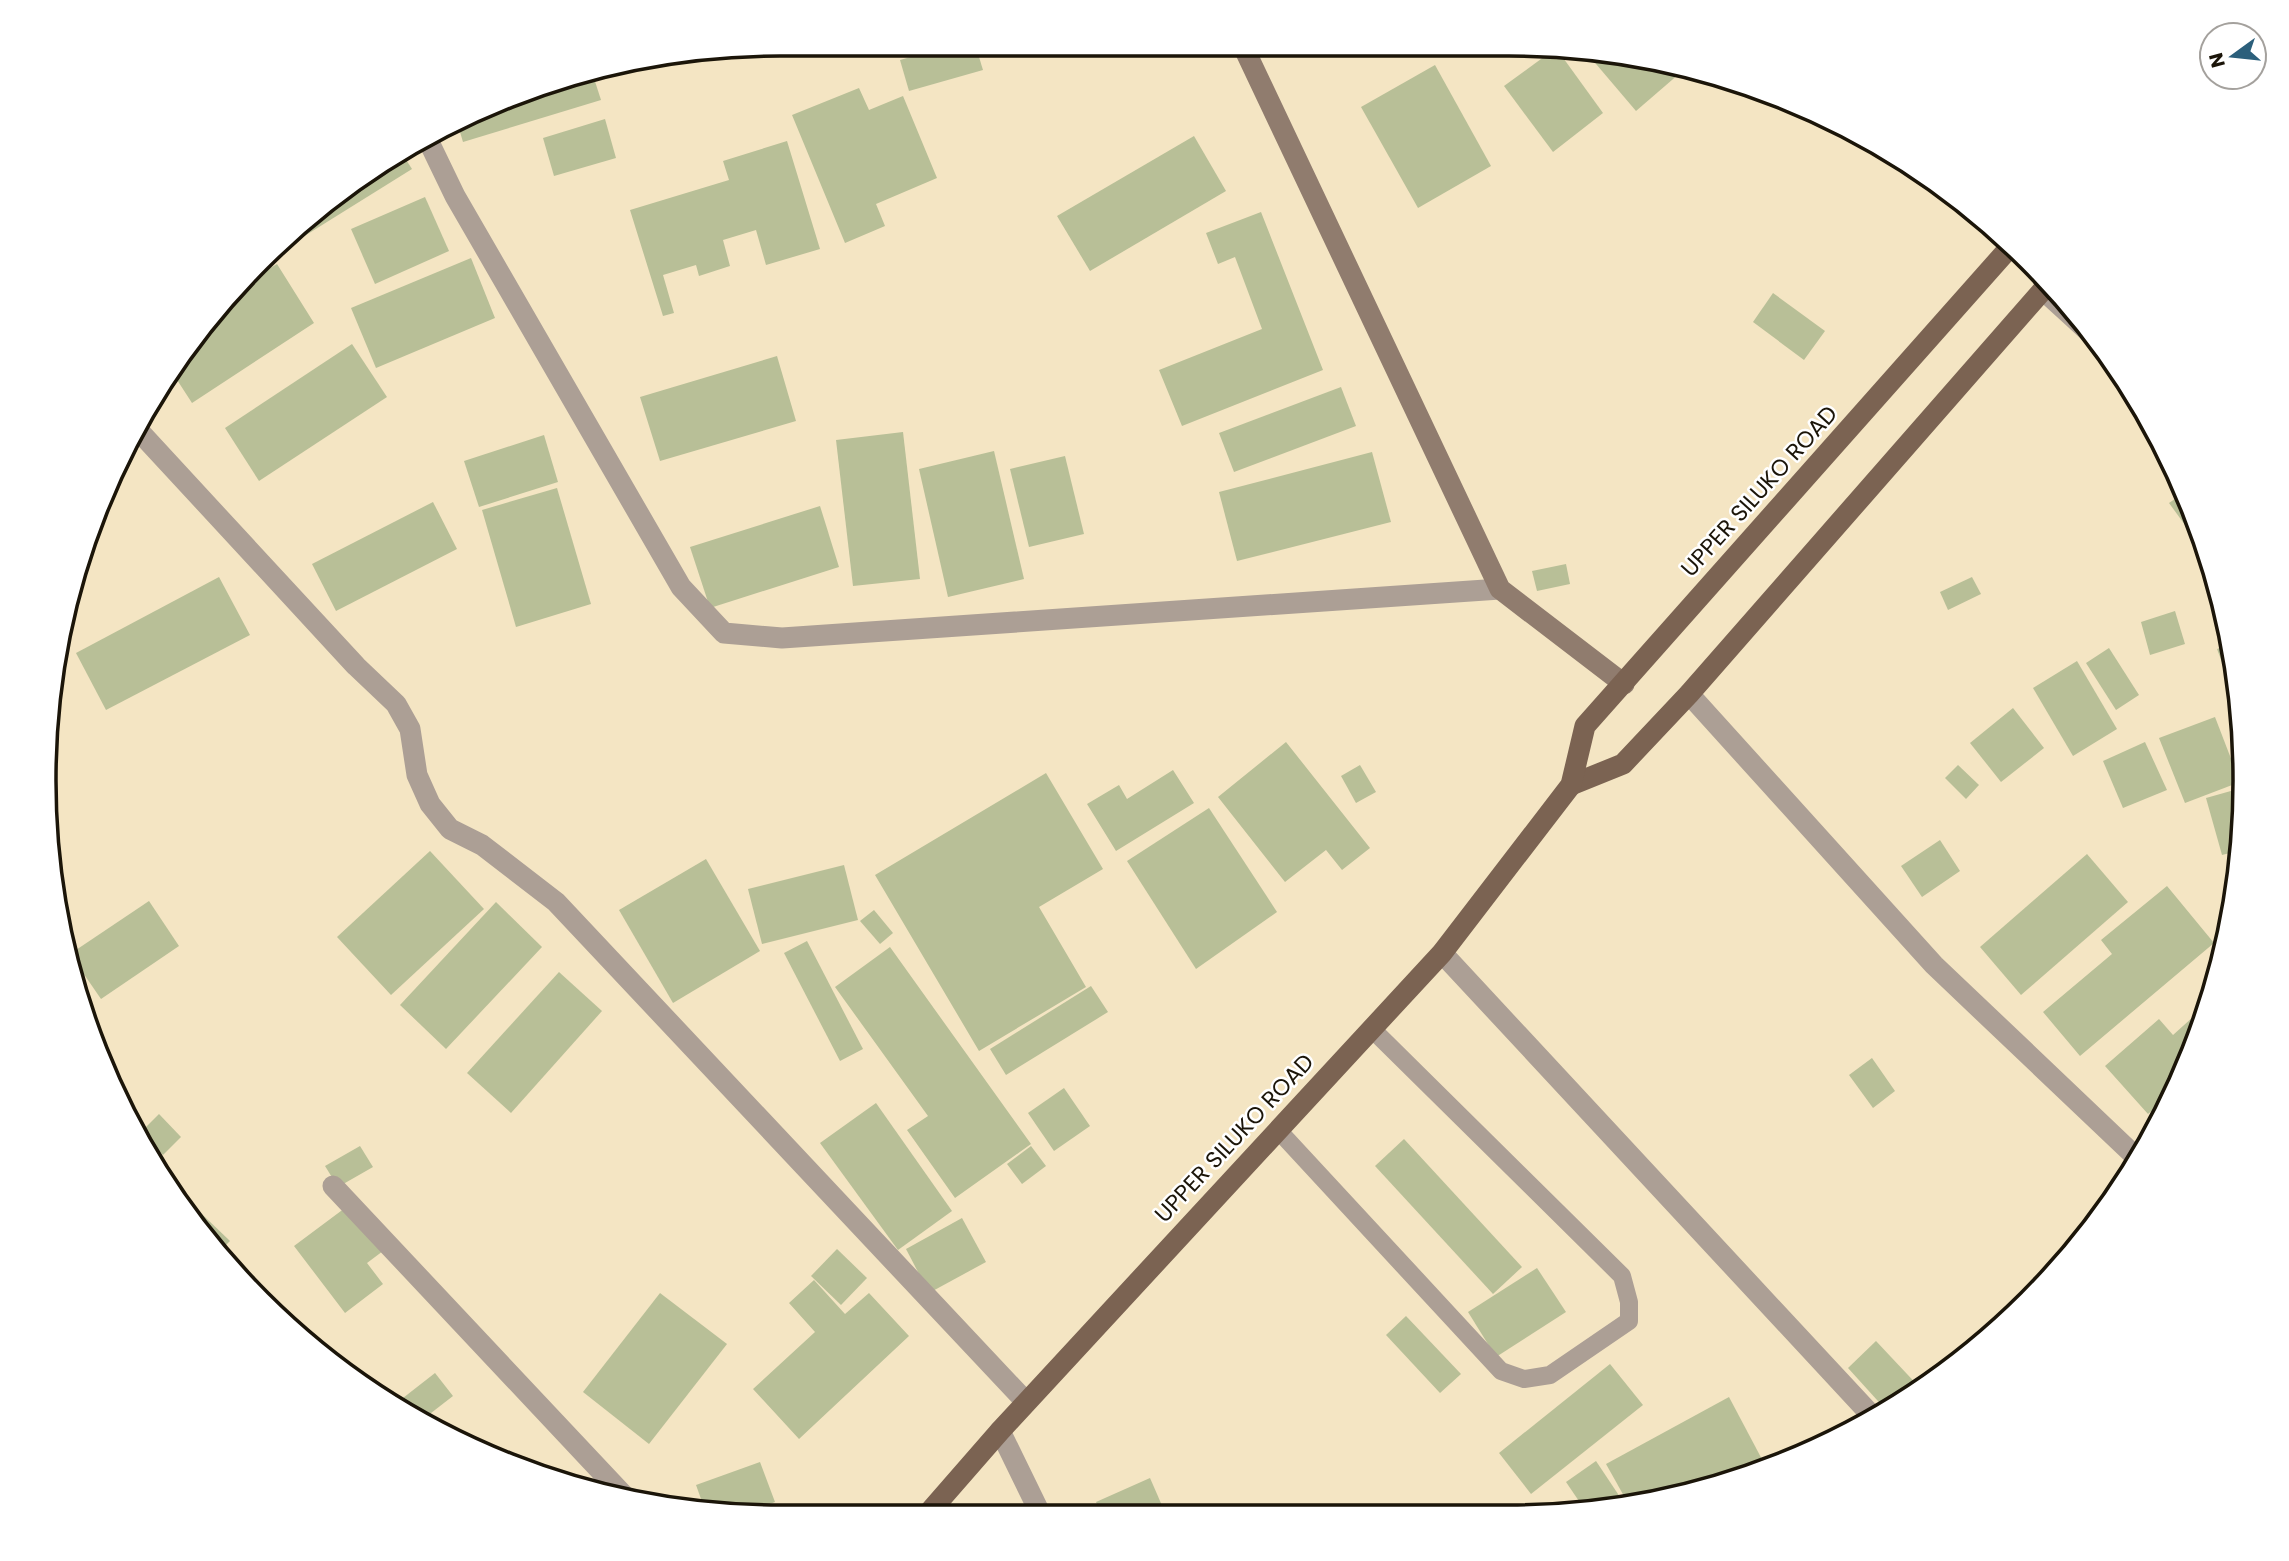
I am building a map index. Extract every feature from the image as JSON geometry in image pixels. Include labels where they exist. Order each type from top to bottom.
[{"type":"main road","name":"UPPER SILUKO ROAD","points":[[935,1505],[1026,1402],[1442,953],[1571,785],[1585,726],[2005,253]]},
{"type":"main road","points":[[1571,785],[1623,764],[1689,694],[2042,291]]},
{"type":"street","points":[[1248,56],[1500,589],[1624,684]]},
{"type":"street","points":[[431,146],[454,196],[681,587],[724,633],[782,638],[1500,589]]},
{"type":"street","points":[[144,436],[347,656],[396,704],[410,729],[417,775],[430,804],[450,829],[482,845],[556,902],[1026,1402]]},
{"type":"street","points":[[1689,694],[1934,965],[2130,1152]]},
{"type":"street","points":[[1442,953],[1867,1410]]},
{"type":"street","points":[[333,1186],[614,1485]]},
{"type":"street","points":[[1000,1431],[1036,1505]]},
{"type":"lane","points":[[1278,1130],[1501,1371],[1524,1379],[1550,1375],[1629,1321],[1629,1302],[1622,1276],[1371,1028]]},
{"type":"building","points":[[914,56],[979,56],[983,70],[909,91],[900,60]]},
{"type":"building","points":[[1543,57],[1564,59],[1603,113],[1553,152],[1504,86]]},
{"type":"building","points":[[1594,61],[1676,76],[1636,111]]},
{"type":"building","points":[[1435,65],[1491,166],[1418,208],[1361,107]]},
{"type":"building","points":[[595,81],[601,100],[463,142],[460,131],[548,94]]},
{"type":"building","points":[[859,88],[869,110],[903,96],[937,178],[876,204],[885,226],[845,243],[792,115]]},
{"type":"building","points":[[605,119],[616,158],[554,176],[543,138]]},
{"type":"building","points":[[1194,136],[1226,191],[1090,271],[1057,216]]},
{"type":"building","points":[[787,141],[820,249],[766,265],[756,230],[723,240],[730,266],[699,276],[696,265],[663,275],[674,313],[663,316],[630,210],[729,180],[723,161]]},
{"type":"building","points":[[406,160],[412,169],[300,239],[339,206]]},
{"type":"building","points":[[425,197],[449,251],[375,284],[351,229]]},
{"type":"building","points":[[1261,212],[1323,370],[1182,426],[1159,370],[1262,329],[1235,257],[1218,264],[1206,233]]},
{"type":"building","points":[[471,258],[495,318],[376,368],[351,308]]},
{"type":"building","points":[[277,264],[314,323],[192,403],[177,380],[206,339],[265,271]]},
{"type":"building","points":[[1773,293],[1825,331],[1804,360],[1753,322]]},
{"type":"building","points":[[352,344],[387,397],[259,481],[225,428]]},
{"type":"building","points":[[777,356],[796,421],[660,461],[640,397]]},
{"type":"building","points":[[1341,387],[1356,426],[1234,472],[1219,433]]},
{"type":"building","points":[[903,432],[920,579],[853,586],[836,440]]},
{"type":"building","points":[[544,435],[558,482],[479,507],[464,461]]},
{"type":"building","points":[[994,451],[1024,579],[948,597],[919,469]]},
{"type":"building","points":[[1372,452],[1391,522],[1237,561],[1219,492]]},
{"type":"building","points":[[1065,456],[1084,534],[1029,547],[1010,469]]},
{"type":"building","points":[[557,488],[591,604],[516,627],[482,510]]},
{"type":"building","points":[[2176,498],[2186,524],[2185,525],[2169,503]]},
{"type":"building","points":[[433,502],[457,549],[336,611],[312,564]]},
{"type":"building","points":[[820,506],[839,567],[710,608],[690,547]]},
{"type":"building","points":[[1566,564],[1570,584],[1537,591],[1532,571]]},
{"type":"building","points":[[219,577],[250,635],[106,710],[76,653]]},
{"type":"building","points":[[1972,577],[1981,594],[1948,610],[1940,592]]},
{"type":"building","points":[[2175,611],[2185,644],[2150,655],[2141,622]]},
{"type":"building","points":[[2109,648],[2139,695],[2116,710],[2086,663]]},
{"type":"building","points":[[2220,648],[2224,667],[2217,649]]},
{"type":"building","points":[[2077,661],[2117,729],[2073,756],[2033,688]]},
{"type":"building","points":[[2013,708],[2044,748],[2001,782],[1970,743]]},
{"type":"building","points":[[2215,717],[2232,762],[2233,785],[2185,803],[2159,738]]},
{"type":"building","points":[[1286,742],[1370,848],[1342,870],[1326,850],[1285,882],[1218,797]]},
{"type":"building","points":[[2145,742],[2167,790],[2123,808],[2103,761]]},
{"type":"building","points":[[1360,765],[1376,792],[1356,803],[1341,776]]},
{"type":"building","points":[[1958,765],[1979,785],[1966,799],[1945,778]]},
{"type":"building","points":[[1173,770],[1194,803],[1116,851],[1087,804],[1119,785],[1127,799]]},
{"type":"building","points":[[1046,773],[1103,869],[1039,907],[1086,987],[979,1051],[875,875]]},
{"type":"building","points":[[2233,791],[2229,853],[2222,855],[2206,798]]},
{"type":"building","points":[[1209,808],[1277,912],[1196,969],[1127,861]]},
{"type":"building","points":[[1940,840],[1960,871],[1922,897],[1901,866]]},
{"type":"building","points":[[430,851],[484,909],[391,995],[337,937]]},
{"type":"building","points":[[2087,854],[2128,902],[2021,995],[1980,947]]},
{"type":"building","points":[[706,859],[760,951],[673,1003],[619,910]]},
{"type":"building","points":[[844,865],[858,920],[762,944],[748,889]]},
{"type":"building","points":[[2167,886],[2214,943],[2080,1056],[2043,1012],[2112,954],[2101,940]]},
{"type":"building","points":[[149,901],[179,946],[101,999],[82,971],[77,950]]},
{"type":"building","points":[[496,902],[542,947],[446,1049],[400,1005]]},
{"type":"building","points":[[874,910],[893,933],[880,944],[860,921]]},
{"type":"building","points":[[807,941],[863,1049],[840,1061],[784,953]]},
{"type":"building","points":[[890,947],[1031,1144],[955,1198],[907,1130],[928,1116],[835,987]]},
{"type":"building","points":[[559,972],[602,1011],[511,1113],[467,1073]]},
{"type":"building","points":[[1091,986],[1108,1012],[1006,1075],[990,1049]]},
{"type":"building","points":[[2194,1016],[2158,1101],[2148,1114],[2105,1066],[2159,1019],[2173,1035]]},
{"type":"building","points":[[1872,1058],[1895,1091],[1873,1108],[1849,1075]]},
{"type":"building","points":[[1064,1088],[1090,1126],[1054,1151],[1028,1113]]},
{"type":"building","points":[[876,1103],[952,1211],[898,1250],[820,1143]]},
{"type":"building","points":[[159,1114],[181,1137],[163,1155],[145,1128]]},
{"type":"building","points":[[1404,1139],[1522,1267],[1493,1294],[1375,1166]]},
{"type":"building","points":[[360,1146],[373,1167],[338,1187],[325,1166]]},
{"type":"building","points":[[1031,1146],[1046,1166],[1022,1184],[1007,1164]]},
{"type":"building","points":[[349,1205],[383,1251],[367,1263],[383,1284],[345,1313],[294,1246]]},
{"type":"building","points":[[197,1209],[230,1241],[226,1245]]},
{"type":"building","points":[[962,1218],[986,1262],[929,1293],[906,1249]]},
{"type":"building","points":[[837,1249],[867,1278],[841,1305],[811,1276]]},
{"type":"building","points":[[1537,1268],[1566,1312],[1496,1357],[1468,1312]]},
{"type":"building","points":[[814,1280],[845,1314],[869,1293],[909,1336],[799,1439],[753,1389],[815,1332],[789,1303]]},
{"type":"building","points":[[660,1293],[727,1344],[649,1444],[583,1392]]},
{"type":"building","points":[[1406,1316],[1461,1374],[1440,1393],[1386,1335]]},
{"type":"building","points":[[1876,1341],[1914,1381],[1879,1403],[1848,1368]]},
{"type":"building","points":[[1610,1364],[1643,1405],[1531,1494],[1499,1453]]},
{"type":"building","points":[[435,1373],[453,1396],[430,1414],[403,1398]]},
{"type":"building","points":[[1729,1397],[1762,1459],[1696,1480],[1624,1495],[1606,1464]]},
{"type":"building","points":[[1596,1461],[1619,1496],[1579,1501],[1566,1482]]},
{"type":"building","points":[[760,1462],[775,1502],[769,1505],[702,1500],[696,1485]]},
{"type":"building","points":[[1150,1478],[1162,1505],[1097,1505],[1096,1502]]}]
